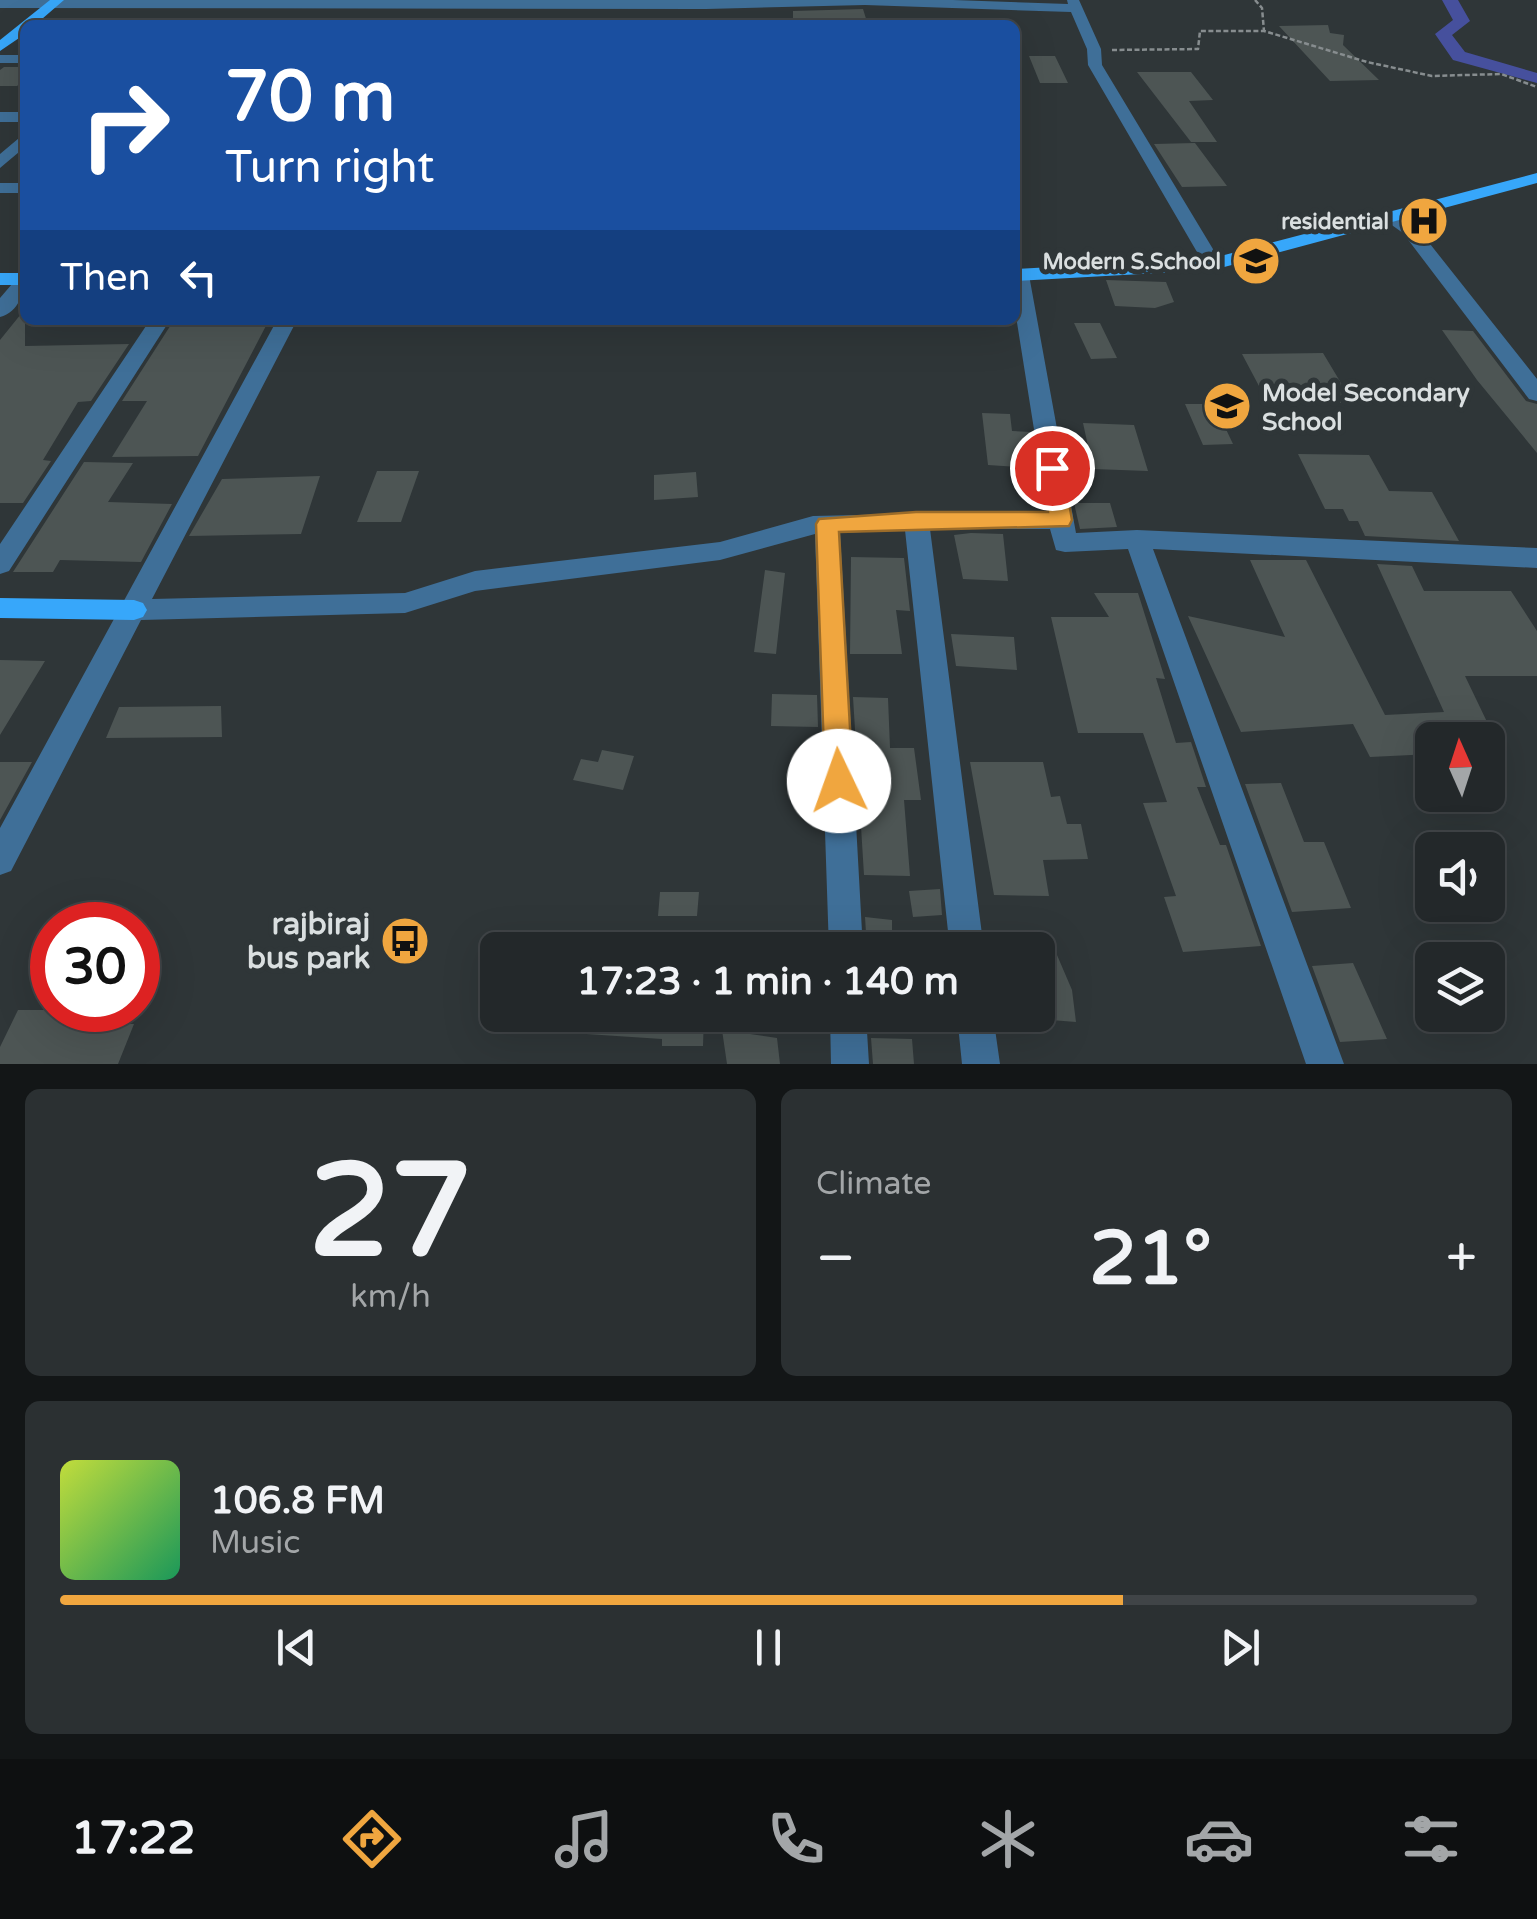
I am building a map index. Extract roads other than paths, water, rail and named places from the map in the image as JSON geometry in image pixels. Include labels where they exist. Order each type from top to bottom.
[{"type":"main road","points":[[34,20],[56,2]]},
{"type":"main road","points":[[0,47],[20,31]]},
{"type":"main road","points":[[1020,275],[1214,264],[1537,178]]},
{"type":"main road","points":[[0,608],[134,610]]},
{"type":"street","points":[[149,20],[168,3]]},
{"type":"street","points":[[0,4],[1075,4],[1094,49],[1095,65],[1214,264]]},
{"type":"street","points":[[0,162],[20,143]]},
{"type":"street","points":[[1392,217],[1409,229],[1537,394]]},
{"type":"street","points":[[0,311],[20,286]]},
{"type":"street","points":[[1020,292],[1065,543],[1137,539],[1537,558]]},
{"type":"street","points":[[0,564],[157,325]]},
{"type":"street","points":[[0,860],[284,325]]},
{"type":"street","points":[[916,520],[965,932]]},
{"type":"street","points":[[134,610],[405,604],[476,581],[720,551],[827,524],[1061,520]]},
{"type":"street","points":[[827,524],[845,932]]},
{"type":"street","points":[[1137,539],[1325,1064]]},
{"type":"street","points":[[849,1032],[850,1064]]},
{"type":"street","points":[[977,1032],[981,1064]]},
{"type":"waterway","points":[[1450,0],[1462,21],[1443,34],[1459,56],[1537,78]]},
{"type":"place","name":"residential","points":[[1424,221]]},
{"type":"place","name":"Modern S.School","points":[[1256,261]]},
{"type":"place","name":"Model Secondary School","points":[[1227,406]]},
{"type":"place","name":"rajbiraj bus park","points":[[405,941]]}]
